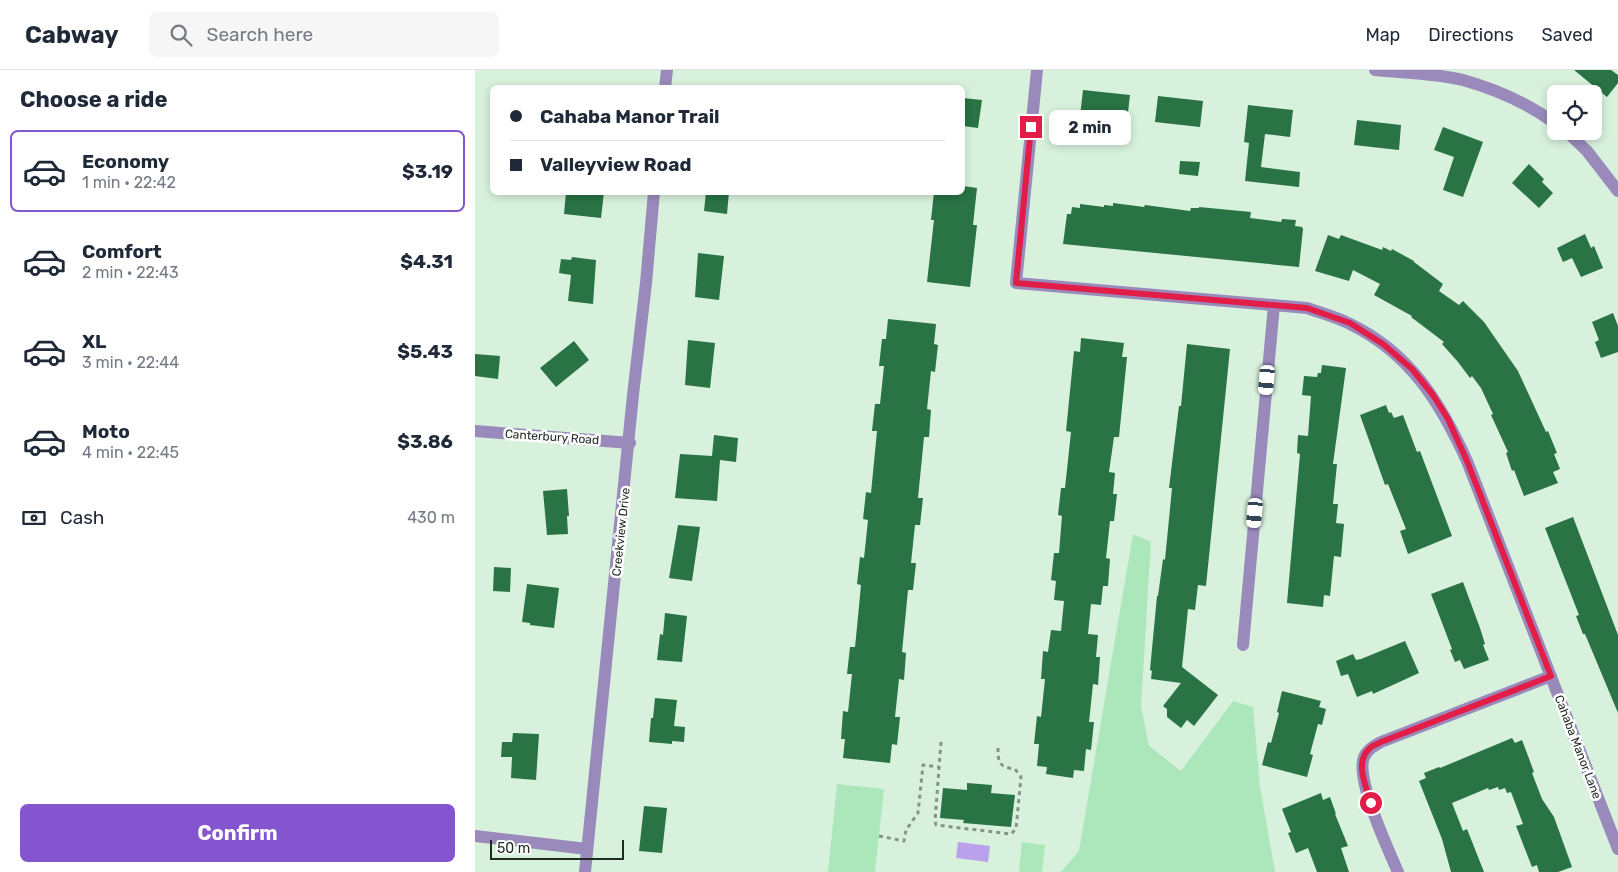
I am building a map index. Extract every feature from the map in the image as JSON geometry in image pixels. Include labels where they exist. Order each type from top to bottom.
[{"type":"street","points":[[665,85],[667,70]]},
{"type":"street","name":"Cahaba Manor Lane","points":[[1037,70],[1016,283],[1307,308],[1350,323],[1383,344],[1412,369],[1433,395],[1448,419],[1467,461],[1618,849]]},
{"type":"street","points":[[1375,70],[1462,80],[1487,88],[1547,117]]},
{"type":"street","points":[[1575,140],[1587,151],[1618,191]]},
{"type":"street","name":"Creekview Drive","points":[[585,872],[654,195]]},
{"type":"street","points":[[1243,645],[1274,305]]},
{"type":"street","name":"Canterbury Road","points":[[475,431],[630,443]]},
{"type":"street","points":[[1398,872],[1365,785],[1362,772],[1364,757],[1370,748],[1381,742],[1551,676]]},
{"type":"street","points":[[475,836],[587,849]]},
{"type":"path","points":[[941,742],[936,825],[1013,833],[1016,829],[1021,777],[1015,769],[1006,768],[1000,763],[998,746]]},
{"type":"path","points":[[879,836],[905,841],[907,830],[917,813],[923,765],[939,767]]},
{"type":"green space","points":[[1133,534],[1151,542],[1141,706],[1149,746],[1181,771],[1233,701],[1253,707],[1260,787],[1275,872],[1061,872],[1079,851]]},
{"type":"green space","points":[[837,784],[884,789],[875,872],[828,872]]},
{"type":"green space","points":[[1022,842],[1045,845],[1042,872],[1019,872]]},
{"type":"shaded area","points":[[958,842],[990,846],[988,862],[956,858]]},
{"type":"building","points":[[1574,70],[1611,70],[1618,75],[1618,83],[1607,97],[1602,93],[1602,85],[1592,85]]},
{"type":"building","points":[[1083,90],[1130,95],[1127,121],[1080,116]]},
{"type":"building","points":[[1158,96],[1203,101],[1200,127],[1155,122]]},
{"type":"building","points":[[965,98],[982,100],[978,128],[965,126]]},
{"type":"building","points":[[1248,105],[1293,110],[1290,137],[1265,134],[1261,167],[1300,172],[1299,187],[1245,181],[1249,143],[1244,142]]},
{"type":"building","points":[[1357,120],[1401,125],[1399,150],[1354,145]]},
{"type":"building","points":[[1443,127],[1483,142],[1463,197],[1443,190],[1454,157],[1434,150]]},
{"type":"building","points":[[1180,161],[1200,162],[1198,176],[1179,174]]},
{"type":"building","points":[[1529,164],[1544,179],[1542,182],[1553,193],[1539,208],[1512,183]]},
{"type":"building","points":[[965,186],[977,188],[973,225],[977,225],[970,287],[927,282],[934,220],[931,220],[934,195],[965,195]]},
{"type":"building","points":[[566,195],[604,195],[601,218],[564,214]]},
{"type":"building","points":[[706,195],[729,195],[727,214],[704,211]]},
{"type":"building","points":[[1113,203],[1190,211],[1191,208],[1199,207],[1251,212],[1250,218],[1281,222],[1282,219],[1296,220],[1295,226],[1302,227],[1303,229],[1299,267],[1063,244],[1067,214],[1071,214],[1072,207],[1080,208],[1080,204],[1104,207],[1104,205],[1113,206]]},
{"type":"building","points":[[1585,234],[1591,248],[1594,246],[1603,268],[1581,277],[1572,258],[1563,262],[1557,248]]},
{"type":"building","points":[[1328,235],[1339,239],[1341,235],[1382,250],[1383,247],[1391,251],[1392,249],[1414,261],[1443,284],[1439,291],[1459,305],[1463,301],[1484,322],[1518,371],[1546,432],[1548,431],[1557,453],[1554,454],[1560,469],[1553,472],[1558,483],[1524,496],[1514,470],[1512,471],[1506,453],[1508,452],[1481,388],[1472,376],[1470,378],[1442,344],[1444,342],[1412,316],[1374,295],[1380,284],[1353,270],[1349,281],[1315,271]]},
{"type":"building","points":[[698,253],[724,256],[719,300],[695,297]]},
{"type":"building","points":[[572,257],[596,260],[593,304],[568,301],[571,275],[559,273],[561,259],[571,260]]},
{"type":"building","points":[[1613,313],[1618,326],[1618,352],[1601,358],[1595,342],[1599,340],[1592,322]]},
{"type":"building","points":[[888,319],[936,324],[934,344],[938,345],[935,372],[931,371],[927,409],[931,410],[929,437],[924,437],[918,498],[923,498],[920,525],[915,525],[911,563],[916,563],[913,590],[908,590],[902,652],[906,653],[904,680],[899,679],[895,717],[900,717],[897,745],[892,744],[890,763],[843,758],[845,739],[841,739],[843,711],[848,712],[852,674],[847,674],[850,647],[855,647],[861,585],[857,584],[860,557],[864,558],[868,520],[863,519],[866,492],[871,493],[877,431],[872,431],[875,404],[880,404],[884,366],[879,366],[882,339],[886,339]]},
{"type":"building","points":[[1081,338],[1124,343],[1122,357],[1127,357],[1119,437],[1114,437],[1109,472],[1115,473],[1113,494],[1117,494],[1114,521],[1110,521],[1106,558],[1110,559],[1108,586],[1103,586],[1101,605],[1091,604],[1088,634],[1098,635],[1096,657],[1100,657],[1098,685],[1093,684],[1089,722],[1094,722],[1091,750],[1086,749],[1084,771],[1074,770],[1073,778],[1046,774],[1047,767],[1037,766],[1039,744],[1034,744],[1037,716],[1041,717],[1045,679],[1041,679],[1043,651],[1048,652],[1051,630],[1061,631],[1064,601],[1054,600],[1056,581],[1051,580],[1054,553],[1059,553],[1062,516],[1058,515],[1061,488],[1065,488],[1071,432],[1066,431],[1074,351],[1080,352]]},
{"type":"building","points":[[688,340],[715,343],[710,388],[685,385]]},
{"type":"building","points":[[574,341],[589,360],[556,387],[540,368]]},
{"type":"building","points":[[1187,344],[1230,349],[1206,586],[1198,585],[1195,610],[1188,609],[1182,667],[1218,695],[1194,726],[1187,720],[1181,728],[1167,717],[1167,709],[1163,706],[1181,683],[1151,679],[1152,671],[1150,670],[1157,596],[1163,559],[1165,560],[1172,488],[1169,488],[1179,406],[1181,406]]},
{"type":"building","points":[[475,354],[500,356],[498,379],[475,376]]},
{"type":"building","points":[[1322,365],[1346,368],[1333,464],[1337,464],[1333,504],[1338,504],[1336,523],[1344,524],[1341,557],[1334,556],[1330,596],[1324,595],[1323,607],[1287,603],[1300,454],[1297,453],[1298,435],[1308,436],[1311,396],[1302,395],[1304,376],[1317,377],[1318,373],[1321,373]]},
{"type":"building","points":[[1386,405],[1389,413],[1391,412],[1394,418],[1403,415],[1417,452],[1420,451],[1452,536],[1408,554],[1400,531],[1406,529],[1388,484],[1385,485],[1360,415]]},
{"type":"building","points":[[714,435],[738,438],[736,462],[720,460],[717,501],[675,498],[680,454],[712,456]]},
{"type":"building","points":[[567,489],[568,534],[547,535],[543,491]]},
{"type":"building","points":[[1573,517],[1618,635],[1618,713],[1585,634],[1583,634],[1576,616],[1579,615],[1545,528]]},
{"type":"building","points":[[678,525],[700,527],[692,581],[669,578]]},
{"type":"building","points":[[494,567],[511,568],[510,592],[493,591]]},
{"type":"building","points":[[1463,582],[1480,628],[1485,644],[1483,645],[1489,660],[1464,669],[1460,660],[1455,662],[1431,594]]},
{"type":"building","points":[[527,584],[559,588],[554,628],[522,622]]},
{"type":"building","points":[[665,613],[687,616],[682,662],[657,660],[660,634],[663,635]]},
{"type":"building","points":[[1405,641],[1419,673],[1373,694],[1372,691],[1357,697],[1348,674],[1341,676],[1336,661],[1353,654],[1356,660],[1361,659]]},
{"type":"building","points":[[1282,691],[1321,701],[1319,707],[1326,709],[1322,725],[1318,724],[1310,754],[1313,755],[1307,777],[1262,765],[1268,742],[1271,743],[1279,713],[1277,712]]},
{"type":"building","points":[[655,698],[677,700],[674,726],[685,727],[684,742],[672,741],[672,744],[649,742]]},
{"type":"building","points":[[513,733],[539,734],[536,780],[511,778],[512,757],[501,757],[502,742],[512,742]]},
{"type":"building","points":[[1512,738],[1515,743],[1522,740],[1542,799],[1554,817],[1572,867],[1558,872],[1539,872],[1537,865],[1532,867],[1516,826],[1523,824],[1511,792],[1507,793],[1505,788],[1499,790],[1498,787],[1489,790],[1488,788],[1452,803],[1463,831],[1467,829],[1484,872],[1451,872],[1442,839],[1419,781],[1426,778],[1424,773]]},
{"type":"building","points":[[967,783],[992,785],[991,793],[1015,795],[1011,827],[963,823],[964,820],[940,818],[943,788],[967,790]]},
{"type":"building","points":[[1321,793],[1323,800],[1330,797],[1348,846],[1341,848],[1349,872],[1317,872],[1308,848],[1296,853],[1288,833],[1291,832],[1282,809]]},
{"type":"building","points":[[644,806],[667,808],[662,853],[639,851]]},
{"type":"route","points":[[1031,127],[1016,283],[1307,308],[1350,323],[1383,344],[1412,369],[1433,395],[1448,419],[1467,461],[1551,676],[1381,742],[1370,748],[1364,757],[1362,772],[1371,803]]}]
